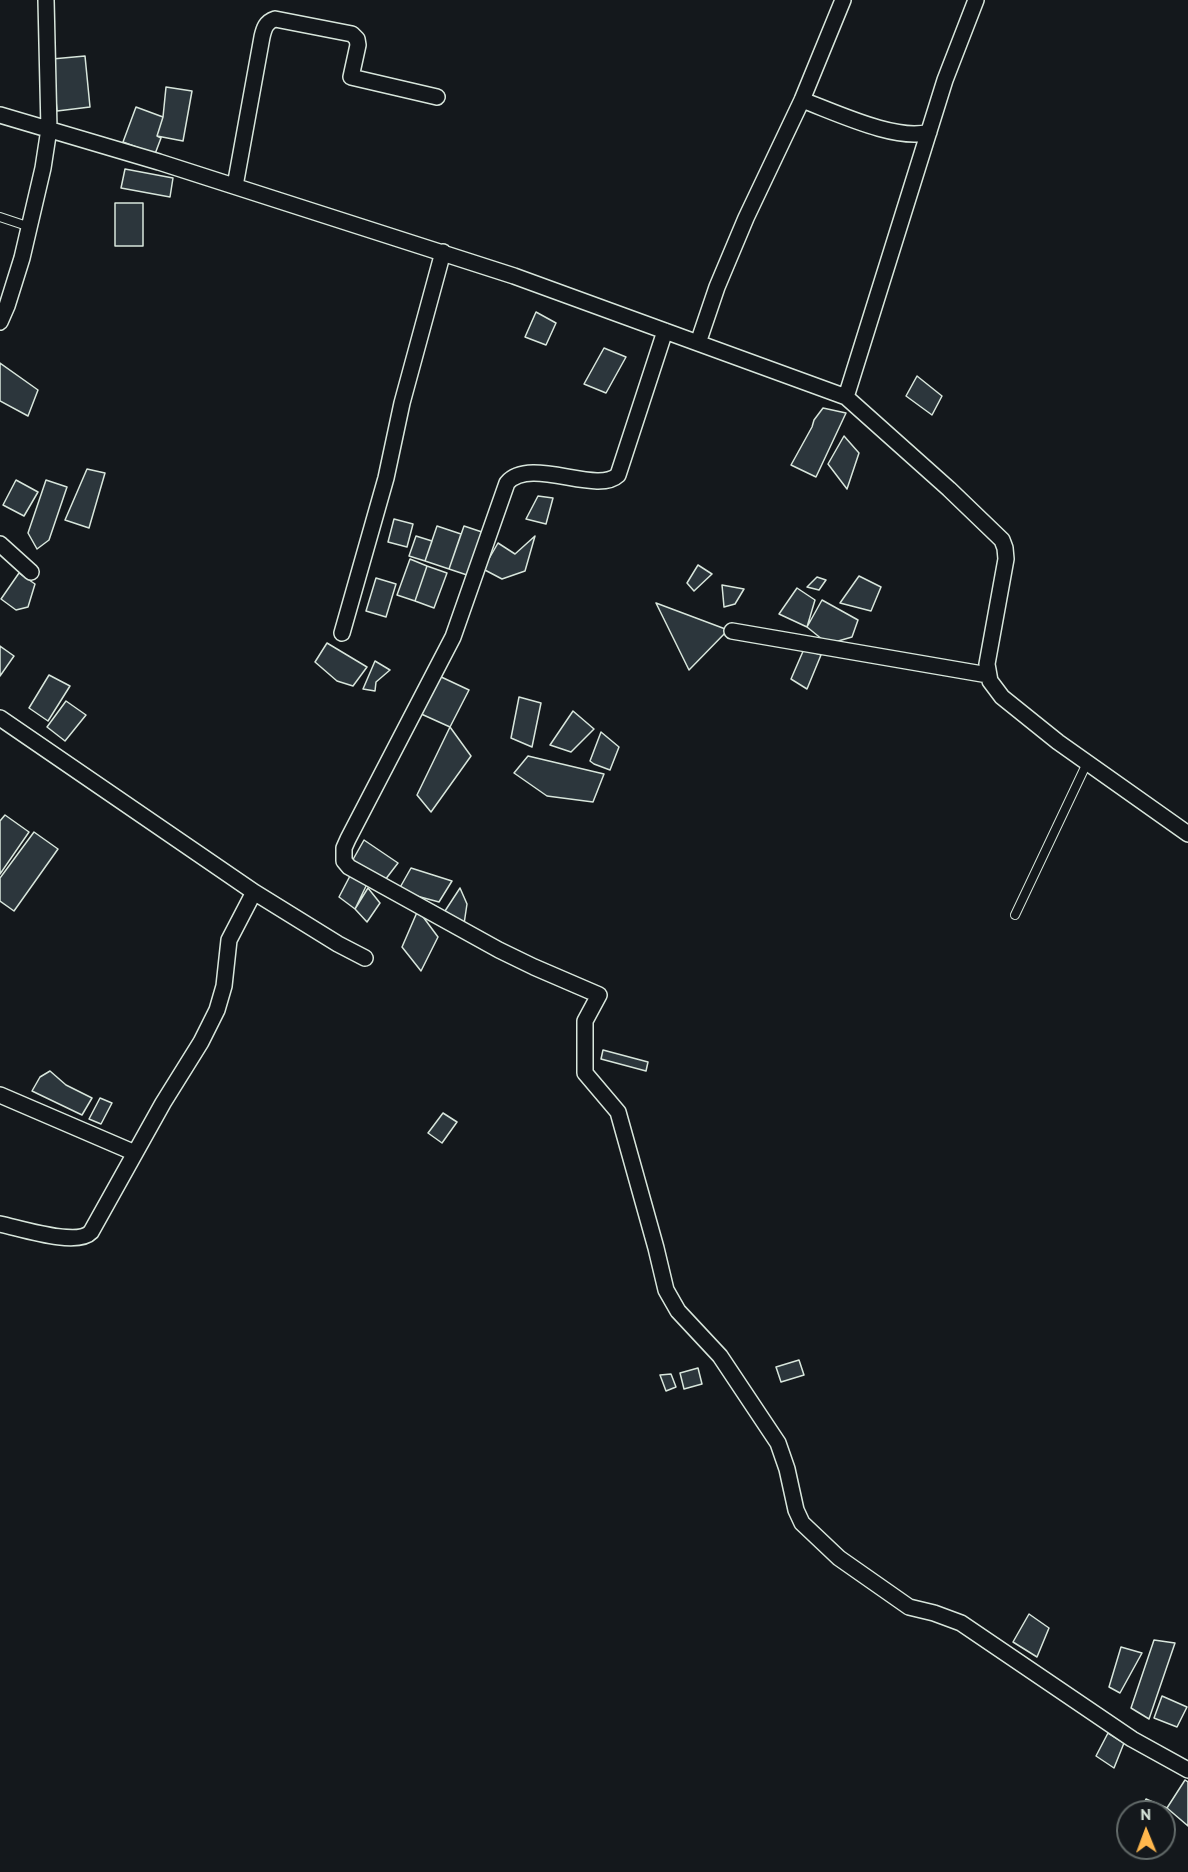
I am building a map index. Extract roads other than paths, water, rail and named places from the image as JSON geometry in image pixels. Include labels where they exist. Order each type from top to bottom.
[{"type":"street","points":[[0,322],[7,306],[30,227],[49,129],[46,0]]},
{"type":"street","points":[[698,343],[717,288],[746,218],[802,100],[843,0]]},
{"type":"street","points":[[846,397],[945,80],[976,0]]},
{"type":"street","points":[[235,186],[262,36],[266,24],[270,21],[275,19],[352,34],[357,39],[358,45],[351,77],[437,97]]},
{"type":"street","points":[[802,100],[899,134],[929,132]]},
{"type":"street","points":[[0,115],[443,252],[846,397],[1002,540],[1006,559],[988,654],[988,675],[997,693],[1058,742],[1188,834]]},
{"type":"street","points":[[342,633],[386,478],[402,403],[443,252]]},
{"type":"street","points":[[665,331],[618,475],[606,481],[529,473],[516,476],[507,483],[453,637],[348,839],[344,848],[344,861],[350,867],[499,950],[599,995],[585,1021],[585,1073],[618,1112],[666,1290],[678,1311],[720,1356],[778,1443],[787,1469],[796,1510],[802,1523],[811,1533],[839,1558],[909,1607],[961,1623],[1132,1739],[1188,1770]]},
{"type":"street","points":[[0,544],[31,572]]},
{"type":"street","points":[[732,631],[988,675]]},
{"type":"street","points":[[0,718],[254,892],[365,958]]},
{"type":"street","points":[[0,1224],[76,1239],[85,1237],[91,1232],[201,1042],[217,1010],[224,986],[229,940],[254,892]]},
{"type":"street","points":[[0,1095],[135,1153]]},
{"type":"lane","points":[[0,217],[30,227]]},
{"type":"lane","points":[[1015,915],[1088,763]]}]
